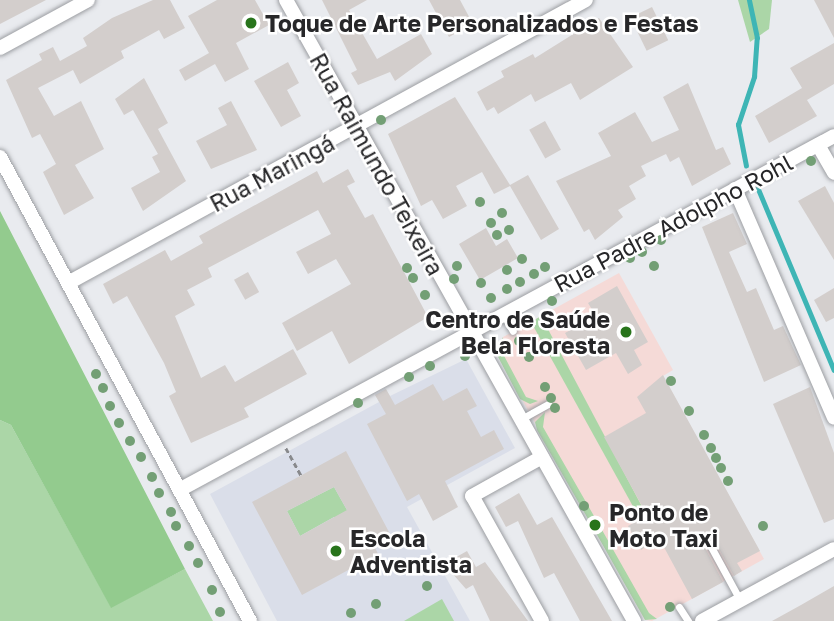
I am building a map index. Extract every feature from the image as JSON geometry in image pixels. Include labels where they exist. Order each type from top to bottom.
[{"type":"street","points":[[0,48],[88,0]]},
{"type":"street","name":"Rua Raimundo Teixeira","points":[[286,0],[634,621]]},
{"type":"street","name":"Rua Maringá","points":[[68,283],[586,0]]},
{"type":"street","name":"Rua Padre Adolpho Rohl","points":[[181,489],[834,136]]},
{"type":"street","points":[[818,145],[834,173]]},
{"type":"street","points":[[0,157],[250,621]]},
{"type":"street","points":[[735,189],[834,418]]},
{"type":"street","points":[[541,621],[472,496],[542,457]]},
{"type":"street","points":[[702,621],[834,550]]},
{"type":"lane","points":[[504,315],[513,331]]},
{"type":"lane","points":[[521,420],[548,404]]},
{"type":"lane","points":[[710,545],[740,600]]},
{"type":"lane","points":[[679,607],[688,621]]},
{"type":"path","points":[[279,437],[301,475]]},
{"type":"shaded area","points":[[619,273],[673,370],[663,376],[764,559],[652,621],[645,620],[496,353],[503,337]]},
{"type":"shaded area","name":"Escola Adventista","points":[[466,359],[515,448],[407,507],[470,621],[277,621],[210,494],[379,402],[375,394],[385,388],[390,396]]},
{"type":"green space","points":[[738,0],[772,0],[769,29],[750,42]]},
{"type":"green space","points":[[0,211],[185,569],[111,608],[11,425],[0,420]]},
{"type":"green space","points":[[541,316],[647,516],[640,519],[531,322]]},
{"type":"green space","points":[[503,337],[502,352],[526,397],[538,401],[530,404],[520,399],[496,353]]},
{"type":"green space","points":[[545,412],[543,427],[594,516],[588,519],[537,430],[535,422]]},
{"type":"green space","points":[[0,420],[11,425],[111,607],[185,569],[213,621],[0,621]]},
{"type":"green space","points":[[334,487],[361,535],[343,534],[334,517],[300,536],[287,511]]},
{"type":"green space","points":[[602,530],[649,613],[657,619],[645,620],[596,533]]},
{"type":"green space","points":[[442,599],[454,621],[404,621]]},
{"type":"building","points":[[0,0],[46,0],[0,24]]},
{"type":"building","points":[[153,0],[170,0],[185,28],[164,39],[159,30],[121,51],[124,58],[80,84],[73,70],[38,88],[54,116],[81,101],[104,149],[75,165],[94,198],[64,215],[43,172],[56,164],[40,134],[32,138],[6,80],[42,60],[39,54],[53,47],[60,61],[87,46],[83,38],[112,18]]},
{"type":"building","points":[[217,0],[255,0],[269,25],[236,43],[249,69],[225,82],[215,64],[185,81],[179,70],[209,53],[188,16]]},
{"type":"building","points":[[322,0],[367,0],[349,10],[377,59],[421,34],[432,54],[395,81],[390,72],[358,85],[351,73],[357,70]]},
{"type":"building","points":[[429,0],[460,0],[473,24],[449,37]]},
{"type":"building","points":[[814,0],[834,0],[834,38]]},
{"type":"building","points":[[652,7],[668,40],[647,51],[630,18]]},
{"type":"building","points":[[599,18],[633,67],[580,100],[571,83],[535,102],[531,94],[498,114],[494,107],[487,111],[477,92],[504,77],[501,71],[533,54],[535,58]]},
{"type":"building","points":[[834,43],[834,84],[807,100],[817,116],[769,143],[755,116],[802,88],[790,68]]},
{"type":"building","points":[[288,62],[299,83],[287,90],[301,116],[281,127],[254,81]]},
{"type":"building","points":[[144,78],[168,123],[158,129],[186,181],[143,211],[131,188],[160,172],[152,157],[158,154],[133,110],[124,115],[115,99]]},
{"type":"building","points":[[688,83],[716,150],[723,147],[731,164],[692,186],[679,157],[670,162],[666,154],[641,166],[646,176],[629,186],[636,199],[618,210],[623,217],[595,240],[589,229],[584,232],[556,181],[611,156],[598,133],[635,112],[652,142],[679,130],[663,97]]},
{"type":"building","points":[[455,97],[510,185],[528,175],[559,229],[541,240],[510,186],[494,194],[482,172],[456,186],[467,206],[443,219],[432,200],[421,206],[388,134]]},
{"type":"building","points":[[231,101],[257,150],[211,169],[196,141],[227,125],[218,108]]},
{"type":"building","points":[[545,121],[561,150],[545,159],[529,130]]},
{"type":"building","points":[[348,169],[355,182],[347,186],[365,218],[373,214],[428,317],[349,364],[332,331],[297,351],[282,323],[351,284],[336,259],[308,274],[296,252],[331,234],[318,210],[208,268],[212,277],[187,290],[195,305],[175,316],[201,378],[225,365],[235,382],[293,349],[307,374],[244,408],[249,417],[191,443],[169,396],[176,392],[164,363],[127,296],[113,304],[103,284],[165,250],[171,261],[203,243],[199,236],[317,171],[323,183]]},
{"type":"building","points":[[825,186],[834,203],[834,260],[798,201]]},
{"type":"building","points":[[733,213],[747,244],[729,252],[747,292],[756,288],[774,330],[783,326],[801,365],[764,382],[702,227]]},
{"type":"building","points":[[486,228],[496,246],[507,239],[518,258],[480,280],[459,244]]},
{"type":"building","points":[[248,272],[259,292],[245,300],[234,280]]},
{"type":"building","points":[[617,286],[648,342],[634,350],[642,365],[628,374],[616,353],[586,370],[565,333],[596,316],[588,303]]},
{"type":"building","points":[[834,288],[834,318],[826,322],[814,300]]},
{"type":"building","points":[[663,375],[760,551],[737,563],[742,571],[734,576],[715,542],[707,540],[705,548],[723,582],[692,599],[659,538],[641,550],[628,526],[647,515],[604,437],[646,413],[637,397]]},
{"type":"building","points":[[433,384],[443,401],[467,388],[477,406],[467,411],[481,437],[494,430],[504,449],[445,481],[458,507],[433,521],[419,494],[407,501],[367,424],[386,414],[375,395],[386,389],[395,405]]},
{"type":"building","points":[[810,387],[834,453],[834,519],[824,523],[773,404]]},
{"type":"building","points":[[346,451],[389,532],[372,541],[378,554],[302,595],[252,502]],"holes":[[[334,487],[347,510],[300,536],[287,511]]]},
{"type":"building","points":[[519,493],[537,525],[552,517],[612,621],[580,621],[554,573],[544,578],[518,521],[506,527],[495,507]]},
{"type":"building","points":[[467,551],[476,567],[485,562],[528,621],[490,621],[473,585],[466,589],[444,564]]},
{"type":"building","points":[[834,586],[834,621],[772,621],[801,605]]},
{"type":"waterway","points":[[746,166],[738,125],[754,77],[757,38],[749,0]]},
{"type":"waterway","points":[[758,188],[834,370]]},
{"type":"place","name":"Toque de Arte Personalizados e Festas","points":[[251,23]]},
{"type":"place","name":"Centro de Saúde Bela Floresta","points":[[626,332]]},
{"type":"place","name":"Ponto de Moto Taxi","points":[[595,525]]},
{"type":"place","name":"Escola Adventista","points":[[336,551]]}]
